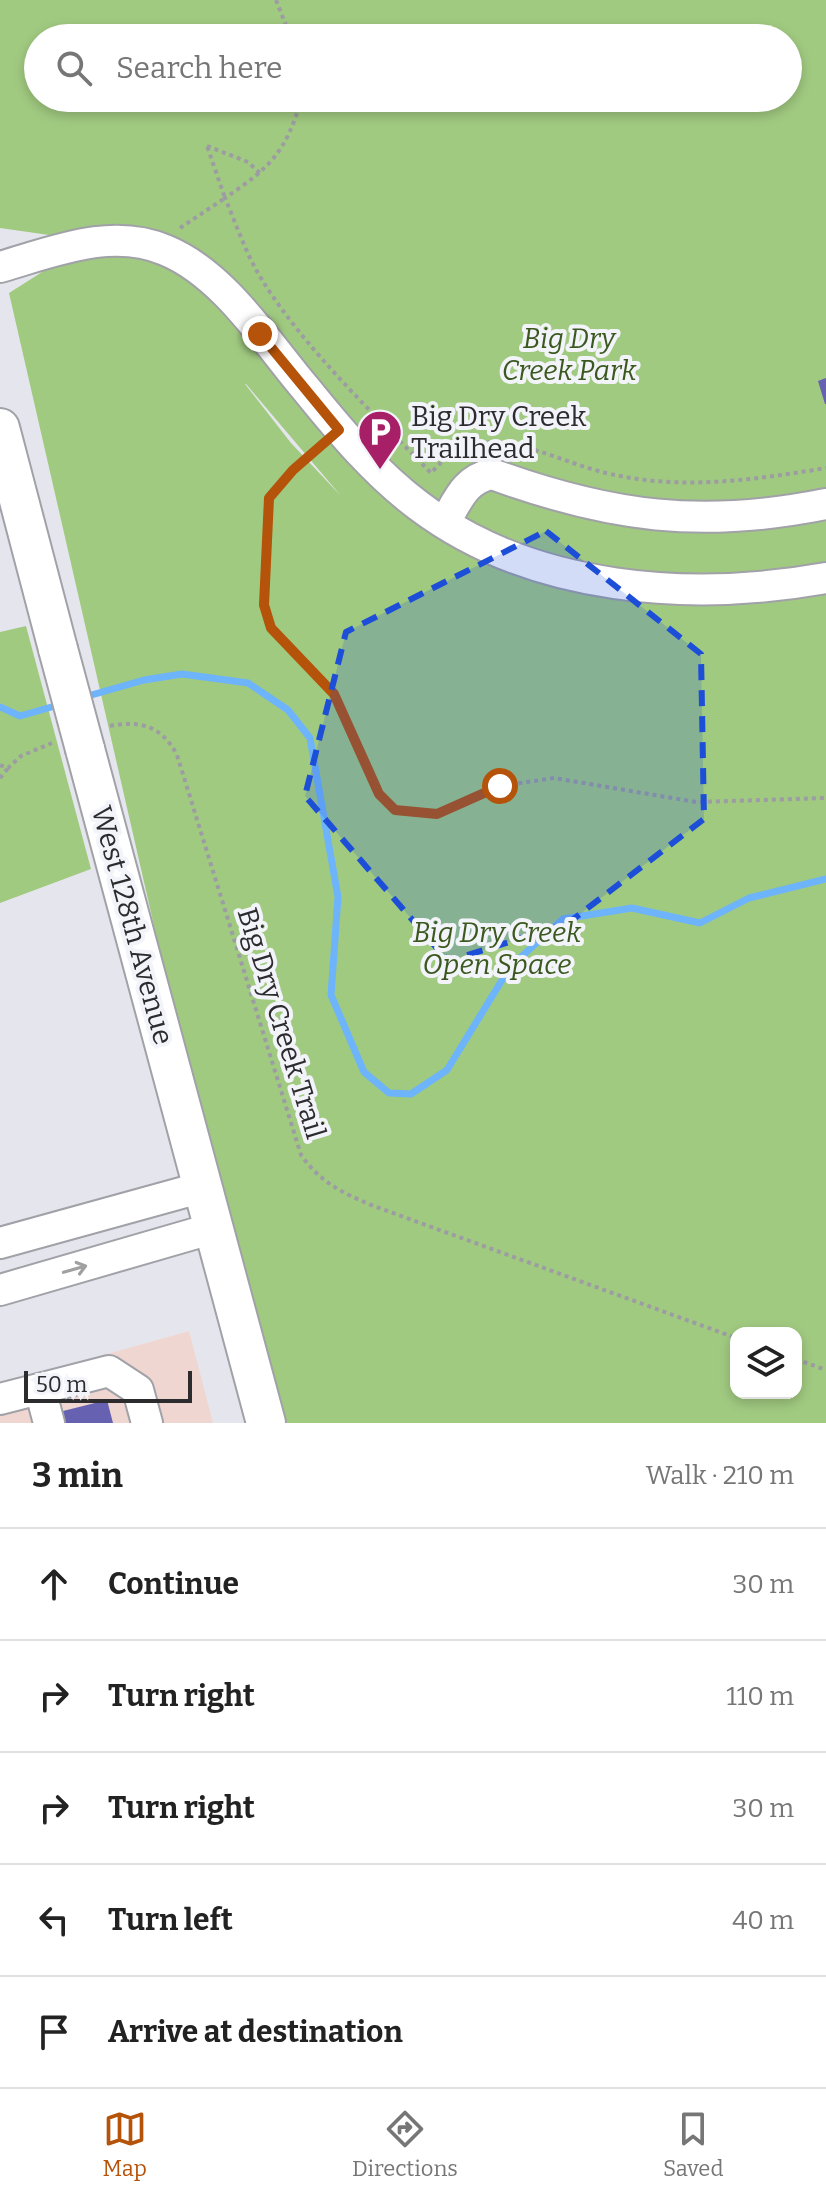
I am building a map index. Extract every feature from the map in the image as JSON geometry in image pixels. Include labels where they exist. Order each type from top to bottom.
[{"type":"main road","name":"West 128th Avenue","points":[[0,428],[266,1423]]},
{"type":"street","points":[[0,267],[92,241],[120,241],[163,249],[188,262],[227,296],[339,430],[400,491],[472,538],[530,562],[625,584],[732,590],[826,578]]},
{"type":"street","points":[[445,522],[463,489],[477,477],[492,474],[587,505],[657,516],[730,519],[826,504]]},
{"type":"street","points":[[0,1243],[203,1187]]},
{"type":"street","points":[[0,1290],[214,1228]]},
{"type":"street","points":[[0,1399],[109,1371],[138,1390],[147,1423]]},
{"type":"street","points":[[40,1389],[49,1423]]},
{"type":"path","points":[[276,0],[285,24]]},
{"type":"path","points":[[173,233],[261,174],[291,135],[298,112]]},
{"type":"path","points":[[261,174],[248,162],[207,146],[225,198],[261,280],[278,305],[367,408],[431,473],[450,453],[478,442],[508,442],[608,474],[661,482],[728,484],[826,468]]},
{"type":"path","points":[[367,408],[293,470],[269,498],[264,605],[271,628],[334,694],[379,794],[395,810],[437,814],[500,786],[554,778],[696,802],[826,798]]},
{"type":"path","name":"Big Dry Creek Trail","points":[[0,778],[21,756],[138,723],[160,731],[177,755],[301,1155],[316,1176],[337,1191],[371,1205],[730,1336]]},
{"type":"path","points":[[0,765],[8,768]]},
{"type":"path","points":[[802,1361],[826,1370]]},
{"type":"highlighted area","points":[[546,531],[701,654],[704,819],[567,924],[448,961],[305,796],[346,632]]},
{"type":"shaded area","points":[[189,1331],[213,1423],[0,1423],[0,1387],[8,1382]]},
{"type":"green space","name":"Big Dry Creek Open Space","points":[[0,0],[826,0],[826,1423],[268,1423],[9,293],[91,241],[0,228]],"holes":[[[246,384],[341,496],[291,443]]]},
{"type":"green space","points":[[26,626],[91,869],[0,903],[0,632]]},
{"type":"building","points":[[826,378],[826,404],[825,404],[818,381]]},
{"type":"building","points":[[107,1400],[113,1423],[57,1423],[55,1413]]},
{"type":"waterway","points":[[81,698],[144,680],[182,674],[248,683],[288,710],[310,738],[338,897],[331,995],[364,1072],[389,1093],[411,1094],[447,1070],[510,967],[563,919],[632,908],[700,923],[749,898],[826,879]]},
{"type":"waterway","points":[[0,707],[20,716],[62,704]]},
{"type":"place","name":"Big Dry Creek Trailhead","points":[[380,471]]},
{"type":"route","points":[[260,334],[339,430],[293,470],[269,498],[264,605],[271,628],[334,694],[379,794],[395,810],[437,814],[500,786]]},
{"type":"park label","name":"Big Dry Creek Park","points":[[569,354]]}]
